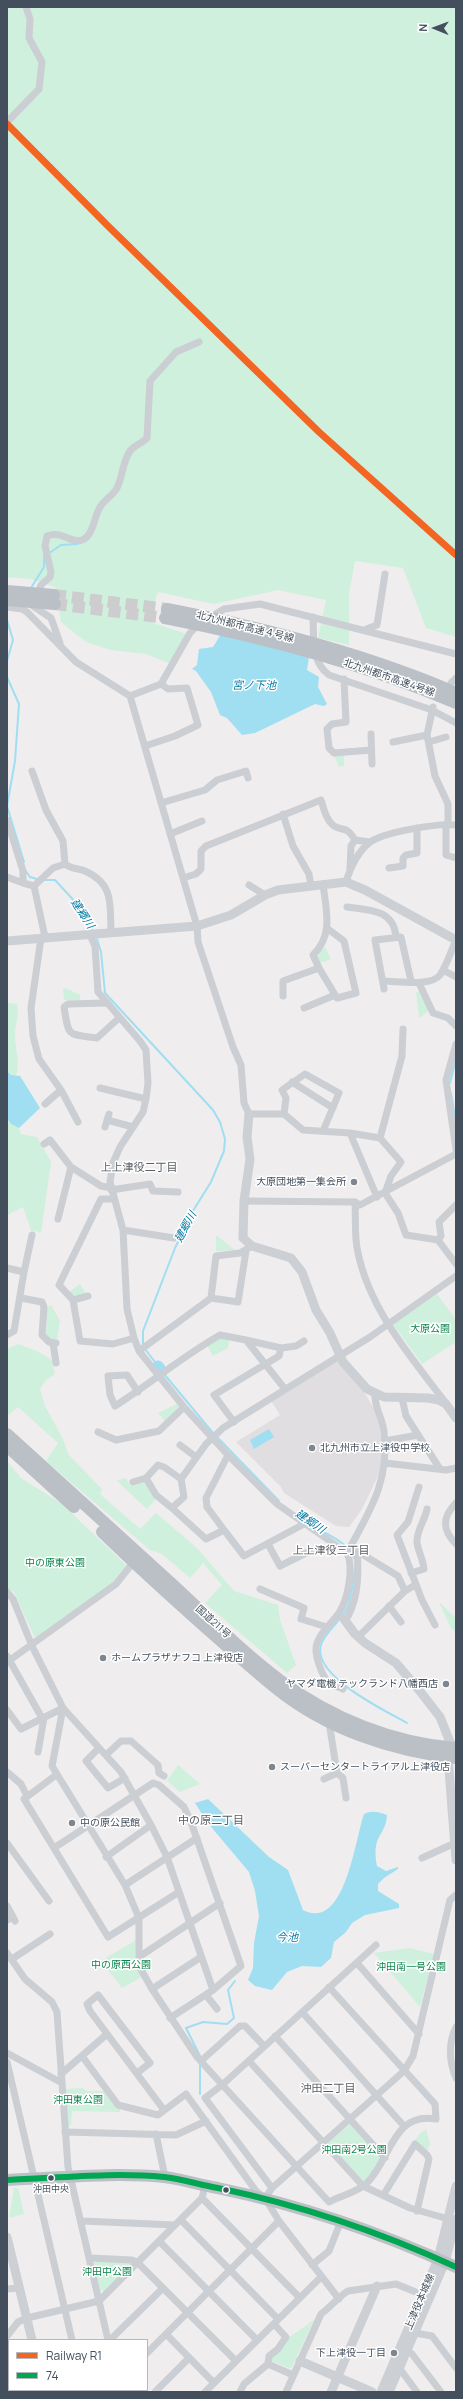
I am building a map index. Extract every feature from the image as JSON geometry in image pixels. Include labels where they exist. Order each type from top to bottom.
[{"type":"highway","points":[[7,591],[33,603]]},
{"type":"highway","points":[[8,605],[55,599]]},
{"type":"highway","name":"北九州都市高速４号線","points":[[166,614],[322,651]]},
{"type":"highway","name":"北九州都市高速4号線","points":[[322,651],[419,678],[454,685]]},
{"type":"highway","name":"北九州都市高速4号線","points":[[322,651],[456,703]]},
{"type":"highway","name":"国道211号","points":[[7,1434],[136,1559],[276,1689],[329,1722],[364,1737],[392,1746],[453,1753]]},
{"type":"highway","name":"国道211号","points":[[7,1446],[103,1533],[281,1681],[302,1694],[374,1730],[453,1753]]},
{"type":"highway","points":[[7,2180],[71,2177],[165,2177],[205,2186],[269,2193],[341,2221],[376,2232],[446,2263]]},
{"type":"street","points":[[7,122],[39,89],[42,62],[29,38],[30,19],[26,7]]},
{"type":"street","points":[[33,603],[41,586],[50,578],[48,554],[45,541],[47,536],[54,533],[79,541],[83,540],[94,525],[99,509],[105,499],[116,490],[123,462],[131,449],[146,438],[150,381],[176,352],[199,342]]},
{"type":"street","points":[[364,630],[377,625],[385,574]]},
{"type":"street","points":[[33,603],[61,646],[76,662],[130,696],[197,926],[198,942],[233,1047],[241,1065],[244,1103],[249,1114],[248,1138],[250,1159],[244,1201],[243,1238],[249,1249],[238,1302],[211,1298],[146,1345],[140,1351]]},
{"type":"street","points":[[33,603],[51,618],[61,646]]},
{"type":"street","points":[[130,696],[161,684],[190,633],[202,621],[224,609],[260,604],[456,654]]},
{"type":"street","points":[[313,617],[317,661],[321,669],[329,675],[432,709],[456,722]]},
{"type":"street","points":[[344,679],[346,722],[332,724],[327,729],[329,748],[334,753],[371,750]]},
{"type":"street","points":[[145,746],[175,736],[198,725],[186,688],[168,688],[161,684]]},
{"type":"street","points":[[432,709],[428,738],[435,776],[448,804],[450,824],[446,855],[456,858]]},
{"type":"street","points":[[371,734],[372,764]]},
{"type":"street","points":[[393,742],[446,737]]},
{"type":"street","points":[[32,771],[46,810],[63,841],[65,864]]},
{"type":"street","points":[[161,803],[205,790],[217,780],[246,771],[248,778]]},
{"type":"street","points":[[183,878],[196,874],[201,869],[202,851],[206,846],[321,800],[330,821],[334,826],[345,828],[355,840],[370,842],[417,828],[450,824]]},
{"type":"street","points":[[283,814],[293,846],[309,874],[311,886]]},
{"type":"street","points":[[7,820],[23,871],[23,883]]},
{"type":"street","points":[[170,834],[202,821]]},
{"type":"street","points":[[389,868],[403,866],[403,858],[406,855],[418,853],[417,828]]},
{"type":"street","points":[[346,882],[350,869],[351,846],[355,840]]},
{"type":"street","points":[[350,869],[370,842]]},
{"type":"street","points":[[35,885],[53,868],[65,864],[98,877],[106,886],[109,896],[111,932]]},
{"type":"street","points":[[8,878],[35,885]]},
{"type":"street","points":[[7,941],[197,926],[232,915],[265,895],[278,890],[346,882],[365,890],[456,940],[443,970],[437,978],[419,983],[411,981],[383,981]]},
{"type":"street","points":[[323,884],[328,929],[325,941],[313,955],[337,998],[356,993],[344,941],[328,929]]},
{"type":"street","points":[[35,885],[43,938],[31,1008],[31,1025],[39,1059],[61,1090],[78,1122]]},
{"type":"street","points":[[249,885],[265,895]]},
{"type":"street","points":[[347,907],[380,911],[392,920],[396,936]]},
{"type":"street","points":[[94,934],[98,992],[146,1050],[148,1083],[143,1112],[113,1163],[111,1189],[113,1199],[119,1212],[123,1230],[127,1309],[134,1338],[140,1351],[184,1407],[215,1436],[228,1455],[277,1504],[347,1553],[353,1563],[352,1605],[343,1617],[327,1627],[316,1643],[318,1658],[325,1677],[330,1683],[344,1689]]},
{"type":"street","points":[[384,989],[375,940],[396,936],[401,937],[411,981]]},
{"type":"street","points":[[283,996],[283,981],[319,968]]},
{"type":"street","points":[[443,970],[456,977]]},
{"type":"street","points":[[419,983],[433,1013],[448,1018],[456,1026]]},
{"type":"street","points":[[304,1008],[335,995]]},
{"type":"street","points":[[106,1003],[68,1004],[64,1008],[68,1031],[72,1035],[97,1038],[120,1018]]},
{"type":"street","points":[[380,1138],[402,1056],[403,1029]]},
{"type":"street","points":[[456,1044],[446,1080],[456,1150]]},
{"type":"street","points":[[284,1114],[286,1098],[282,1090],[305,1074],[339,1093],[323,1131]]},
{"type":"street","points":[[292,1082],[333,1108]]},
{"type":"street","points":[[100,1088],[146,1099]]},
{"type":"street","points":[[45,1104],[61,1090]]},
{"type":"street","points":[[249,1114],[284,1114],[303,1130],[350,1133],[380,1138],[401,1162],[391,1176],[385,1193]]},
{"type":"street","points":[[107,1120],[133,1127]]},
{"type":"street","points":[[350,1133],[377,1197]]},
{"type":"street","points":[[358,1151],[363,1135]]},
{"type":"street","points":[[44,1144],[50,1140],[71,1167],[101,1186],[111,1189],[150,1184],[153,1191],[178,1192]]},
{"type":"street","points":[[244,1201],[355,1202],[360,1205],[456,1154]]},
{"type":"street","points":[[58,1219],[71,1167]]},
{"type":"street","points":[[385,1193],[398,1213],[406,1235],[438,1240],[456,1264]]},
{"type":"street","points":[[113,1199],[101,1199],[60,1285],[73,1300],[80,1341],[113,1344],[134,1338]]},
{"type":"street","points":[[355,1202],[357,1252],[362,1268],[388,1325],[456,1418]]},
{"type":"street","points":[[438,1240],[441,1236],[439,1222],[456,1205]]},
{"type":"street","points":[[123,1230],[174,1238]]},
{"type":"street","points":[[7,1335],[14,1331],[32,1235]]},
{"type":"street","points":[[211,1298],[216,1256],[249,1249],[291,1258],[302,1272],[316,1310],[342,1355],[343,1362],[366,1389],[375,1394],[402,1398],[428,1398],[446,1404]]},
{"type":"street","points":[[7,1268],[24,1272]]},
{"type":"street","points":[[172,1508],[184,1497],[181,1479],[196,1457],[215,1436],[234,1422],[388,1325],[456,1276]]},
{"type":"street","points":[[73,1300],[88,1296]]},
{"type":"street","points":[[21,1298],[42,1302],[44,1307],[42,1335],[49,1342],[54,1343],[56,1363]]},
{"type":"street","points":[[138,1392],[127,1375],[108,1376],[109,1389],[114,1406],[138,1392],[192,1351],[220,1335],[281,1348],[296,1346],[304,1341]]},
{"type":"street","points":[[246,1340],[286,1389]]},
{"type":"street","points":[[234,1422],[214,1395],[267,1365],[279,1356],[281,1348]]},
{"type":"street","points":[[347,1553],[377,1496],[385,1463],[385,1441],[379,1412],[374,1402],[375,1394]]},
{"type":"street","points":[[402,1398],[406,1416],[440,1469]]},
{"type":"street","points":[[98,1432],[116,1440],[159,1431],[184,1407]]},
{"type":"street","points":[[385,1441],[418,1435]]},
{"type":"street","points":[[180,1445],[196,1457]]},
{"type":"street","points":[[228,1455],[206,1498],[207,1507],[244,1556],[304,1524]]},
{"type":"street","points":[[385,1463],[440,1469],[456,1468]]},
{"type":"street","points":[[133,1482],[146,1478],[158,1465],[164,1467],[181,1479]]},
{"type":"street","points":[[146,1478],[156,1495],[206,1539],[224,1530]]},
{"type":"street","points":[[419,1487],[408,1522],[397,1535],[415,1585],[435,1625]]},
{"type":"street","points":[[456,1503],[445,1518],[445,1524],[449,1536],[456,1544]]},
{"type":"street","points":[[411,1573],[424,1569],[424,1559],[416,1542],[420,1524],[427,1510]]},
{"type":"street","points":[[268,1544],[280,1566],[310,1551]]},
{"type":"street","points":[[405,1591],[398,1576],[357,1551],[345,1597],[343,1617],[358,1637],[396,1663],[440,1717],[447,1731],[453,1753],[456,1860]]},
{"type":"street","points":[[38,1752],[43,1718],[9,1658],[32,1646],[116,1584],[136,1559]]},
{"type":"street","points":[[358,1637],[405,1591],[415,1585]]},
{"type":"street","points":[[260,1589],[304,1608],[301,1619],[327,1627]]},
{"type":"street","points":[[7,1592],[12,1599],[32,1646],[63,1708],[125,1778],[168,1857],[213,1990]]},
{"type":"street","points":[[389,1606],[401,1622]]},
{"type":"street","points":[[7,1710],[21,1729],[63,1708]]},
{"type":"street","points":[[63,1708],[52,1766],[106,1857],[125,1885],[138,1918],[138,1966],[170,2018],[199,2059],[329,2202],[363,2186],[385,2158],[404,2126],[416,2118],[436,2119],[435,2104],[329,1987]]},
{"type":"street","points":[[329,1722],[337,1773],[343,1778],[346,1798]]},
{"type":"street","points":[[106,1755],[121,1741],[131,1741],[158,1765],[159,1773],[164,1776]]},
{"type":"street","points":[[99,1748],[86,1761],[108,1788],[125,1778]]},
{"type":"street","points":[[7,1772],[21,1784],[28,1796]]},
{"type":"street","points":[[324,1779],[337,1773]]},
{"type":"street","points":[[56,1775],[24,1799],[108,1937],[179,1892]]},
{"type":"street","points":[[54,1848],[152,1783],[159,1785],[184,1807],[197,1838],[241,1966],[213,1990],[170,2018]]},
{"type":"street","points":[[106,1857],[151,1826]]},
{"type":"street","points":[[125,1885],[197,1838]]},
{"type":"street","points":[[7,1843],[49,1901]]},
{"type":"street","points":[[422,1858],[455,1843]]},
{"type":"street","points":[[82,2056],[118,2105],[158,2115],[186,2094],[256,2192],[269,2193],[296,2166],[404,2071],[413,2056],[450,1900],[456,1895]]},
{"type":"street","points":[[138,1957],[191,1924],[220,1903]]},
{"type":"street","points":[[7,1906],[12,1919]]},
{"type":"street","points":[[12,1959],[50,1934]]},
{"type":"street","points":[[339,2299],[279,2221],[269,2193],[205,2098],[249,2061],[376,1945]]},
{"type":"street","points":[[7,1953],[25,1979],[52,2002],[57,2012],[65,2132],[71,2177],[109,2339]]},
{"type":"street","points":[[152,1989],[201,1957]]},
{"type":"street","points":[[357,1963],[419,2034]]},
{"type":"street","points":[[137,2073],[150,2063],[98,1995],[87,2004],[90,2011],[164,2110]]},
{"type":"street","points":[[206,1995],[217,2009]]},
{"type":"street","points":[[302,2012],[404,2126]]},
{"type":"street","points":[[199,2059],[240,2026],[245,2026],[264,2046]]},
{"type":"street","points":[[456,2027],[453,2033],[450,2055],[451,2065],[456,2078]]},
{"type":"street","points":[[61,2074],[107,2034]]},
{"type":"street","points":[[275,2036],[385,2158]]},
{"type":"street","points":[[7,2053],[62,2084]]},
{"type":"street","points":[[249,2061],[363,2186],[384,2194],[417,2210],[453,2220]]},
{"type":"street","points":[[7,2062],[72,2339]]},
{"type":"street","points":[[65,2132],[176,2135],[206,2121]]},
{"type":"street","points":[[156,2134],[165,2177]]},
{"type":"street","points":[[384,2194],[415,2144],[427,2155],[429,2159],[417,2210]]},
{"type":"street","points":[[7,2336],[18,2322],[27,2318],[64,2308],[99,2301],[202,2198],[205,2186]]},
{"type":"street","name":"上津役本城線","points":[[389,2392],[446,2263],[453,2220],[456,2188]]},
{"type":"street","points":[[202,2198],[299,2297]]},
{"type":"street","points":[[82,2221],[178,2223],[230,2270],[276,2321],[286,2337],[278,2349],[269,2356],[268,2364],[244,2384],[240,2392]]},
{"type":"street","points":[[148,2352],[279,2221]]},
{"type":"street","points":[[312,2265],[329,2251],[341,2221]]},
{"type":"street","points":[[7,2237],[9,2256],[32,2339]]},
{"type":"street","points":[[159,2241],[257,2340]]},
{"type":"street","points":[[90,2258],[132,2260],[138,2263],[236,2361]]},
{"type":"street","name":"上津役本城線","points":[[381,2392],[423,2295],[446,2263]]},
{"type":"street","points":[[205,2392],[299,2297],[321,2277]]},
{"type":"street","points":[[286,2392],[321,2314],[348,2291],[396,2284],[423,2295]]},
{"type":"street","points":[[331,2392],[377,2286]]},
{"type":"street","points":[[7,2289],[19,2288]]},
{"type":"street","points":[[110,2339],[163,2288]]},
{"type":"street","points":[[415,2333],[432,2336],[455,2364]]},
{"type":"street","points":[[166,2334],[214,2383]]},
{"type":"street","points":[[408,2351],[412,2354],[441,2392]]},
{"type":"street","points":[[155,2392],[189,2358]]},
{"type":"street","points":[[300,2360],[372,2392]]},
{"type":"street","points":[[268,2364],[293,2375]]},
{"type":"street","points":[[400,2369],[417,2392]]},
{"type":"shaded area","name":"北九州市立上津役中学校","points":[[337,1359],[360,1386],[374,1408],[380,1428],[382,1454],[380,1472],[362,1509],[349,1527],[336,1526],[284,1493],[281,1487],[236,1442],[280,1415],[271,1401]]},
{"type":"green space","points":[[7,7],[456,7],[456,637],[426,628],[403,568],[355,561],[349,594],[349,645],[318,638],[326,600],[278,590],[214,604],[158,592],[147,621],[187,634],[171,664],[146,654],[111,650],[86,642],[61,622],[55,587],[31,579],[7,577]]},
{"type":"green space","points":[[344,754],[344,766],[339,767],[334,755]]},
{"type":"green space","points":[[325,947],[331,959],[320,963],[316,955]]},
{"type":"green space","points":[[65,988],[80,995],[80,1000],[64,1000],[63,990]]},
{"type":"green space","points":[[421,990],[430,1009],[419,1017],[416,993]]},
{"type":"green space","points":[[7,1003],[17,1004],[18,1008],[15,1032],[18,1059],[16,1076],[11,1075],[7,1071]]},
{"type":"green space","points":[[7,1118],[11,1124],[19,1128],[21,1134],[37,1137],[51,1162],[41,1233],[31,1230],[23,1207],[7,1215]]},
{"type":"green space","points":[[216,1235],[235,1250],[216,1251]]},
{"type":"green space","points":[[80,1284],[86,1294],[74,1298],[69,1292]]},
{"type":"green space","name":"大原公園","points":[[437,1294],[456,1320],[456,1342],[422,1364],[393,1324]]},
{"type":"green space","points":[[51,1305],[60,1321],[57,1339],[49,1339],[46,1334],[47,1308]]},
{"type":"green space","points":[[220,1338],[229,1339],[228,1348],[213,1356],[207,1345]]},
{"type":"green space","points":[[18,1344],[37,1351],[52,1360],[55,1374],[46,1380],[40,1389],[45,1406],[63,1439],[68,1454],[102,1489],[100,1494],[140,1529],[156,1513],[197,1548],[234,1591],[278,1605],[280,1620],[296,1665],[287,1673],[205,1603],[222,1585],[203,1563],[190,1578],[162,1554],[150,1550],[46,1461],[58,1443],[18,1407],[7,1416],[7,1349]]},
{"type":"green space","points":[[177,1404],[179,1406],[165,1421],[158,1413]]},
{"type":"green space","name":"中の原東公園","points":[[7,1461],[21,1478],[62,1504],[126,1565],[111,1584],[35,1638],[14,1592],[7,1589]]},
{"type":"green space","points":[[126,1478],[130,1485],[134,1486],[146,1481],[156,1499],[147,1509],[117,1481]]},
{"type":"green space","points":[[439,1602],[456,1618],[456,1632],[451,1628]]},
{"type":"green space","points":[[178,1765],[200,1784],[180,1792],[167,1781]]},
{"type":"green space","name":"中の原西公園","points":[[136,1940],[135,1967],[142,1977],[122,1988],[101,1961]]},
{"type":"green space","name":"沖田南一号公園","points":[[410,1948],[434,1954],[420,2007],[374,1953]]},
{"type":"green space","name":"沖田東公園","points":[[83,2088],[86,2091],[104,2091],[115,2107],[120,2109],[120,2112],[72,2111],[71,2125],[68,2126],[66,2089]]},
{"type":"green space","name":"沖田南2号公園","points":[[352,2123],[381,2157],[365,2182],[362,2182],[327,2143]]},
{"type":"green space","points":[[426,2129],[430,2144],[427,2151],[415,2141],[419,2134]]},
{"type":"green space","points":[[14,2188],[18,2188],[24,2214],[9,2218]]},
{"type":"green space","name":"沖田中公園","points":[[97,2260],[130,2262],[131,2265],[104,2292],[100,2290],[94,2263]]},
{"type":"green space","points":[[314,2320],[291,2369],[272,2361],[272,2357],[288,2338]]},
{"type":"water","name":"宮ノ下池","points":[[221,634],[309,657],[307,670],[319,677],[318,687],[327,704],[324,706],[315,704],[255,733],[242,735],[227,718],[220,715],[211,692],[196,671],[192,669],[197,665],[199,649],[213,647]]},
{"type":"water","points":[[7,1071],[11,1075],[20,1076],[40,1108],[19,1128],[11,1124],[7,1118]]},
{"type":"water","points":[[269,1429],[274,1437],[254,1449],[250,1440]]},
{"type":"water","name":"今池","points":[[208,1799],[269,1857],[288,1870],[303,1910],[317,1913],[329,1908],[338,1896],[346,1880],[364,1814],[376,1812],[387,1815],[386,1822],[377,1841],[377,1866],[386,1871],[398,1867],[398,1869],[378,1884],[378,1891],[399,1904],[399,1908],[365,1915],[352,1923],[346,1932],[334,1942],[331,1958],[321,1967],[302,1966],[287,1972],[272,1990],[255,1986],[248,1980],[253,1968],[254,1943],[259,1916],[255,1891],[249,1872],[207,1822],[195,1803]]},
{"type":"waterway","name":"建郷川","points":[[48,554],[61,545],[78,544]]},
{"type":"waterway","name":"建郷川","points":[[31,588],[44,567],[44,556]]},
{"type":"waterway","name":"建郷川","points":[[7,620],[13,640],[7,661]]},
{"type":"waterway","name":"建郷川","points":[[7,677],[19,704],[15,761],[7,806],[24,862]]},
{"type":"waterway","name":"建郷川","points":[[25,870],[30,877],[37,879]]},
{"type":"waterway","name":"建郷川","points":[[44,880],[55,880],[78,905],[92,929]]},
{"type":"waterway","name":"建郷川","points":[[97,939],[101,952],[105,993],[213,1110],[220,1122],[225,1139],[224,1151],[211,1182],[191,1214],[175,1248],[143,1331],[143,1346]]},
{"type":"waterway","points":[[450,1083],[456,1059]]},
{"type":"waterway","points":[[451,1093],[456,1123]]},
{"type":"waterway","name":"建郷川","points":[[145,1349],[158,1366]]},
{"type":"waterway","name":"建郷川","points":[[158,1366],[162,1371]]},
{"type":"waterway","name":"建郷川","points":[[164,1374],[213,1433]]},
{"type":"waterway","name":"建郷川","points":[[217,1437],[279,1501]]},
{"type":"waterway","name":"建郷川","points":[[315,1527],[343,1544],[348,1548],[354,1558]]},
{"type":"waterway","name":"建郷川","points":[[355,1568],[348,1606],[322,1642],[320,1654],[326,1666],[337,1679],[367,1701],[407,1723]]},
{"type":"waterway","points":[[200,2056],[186,2028],[203,2022],[227,2024],[234,2018],[228,1990],[235,1981]]},
{"type":"waterway","points":[[200,2064],[200,2094]]},
{"type":"tunnel","points":[[54,595],[167,609]]},
{"type":"tunnel","points":[[55,604],[165,618]]},
{"type":"rail line","name":"R1","points":[[7,124],[109,227],[319,432],[456,555]]},
{"type":"transit line","name":"74","points":[[7,2180],[125,2175],[178,2179],[249,2195],[309,2211],[398,2242],[456,2267]]},
{"type":"place","name":"大原団地第一集会所","points":[[354,1182]]},
{"type":"place","name":"北九州市立上津役中学校","points":[[312,1448]]},
{"type":"place","name":"ホームプラザナフコ 上津役店","points":[[103,1658]]},
{"type":"place","name":"ヤマダ電機 テックランド八幡西店","points":[[446,1684]]},
{"type":"place","name":"スーパーセンタートライアル上津役店","points":[[272,1767]]},
{"type":"place","name":"中の原公民館","points":[[72,1823]]},
{"type":"place","name":"沖田中央","points":[[51,2178]]},
{"type":"place","name":"下上津役一丁目","points":[[394,2353]]},
{"type":"district","name":"上上津役二丁目","points":[[139,1168]]},
{"type":"district","name":"上上津役三丁目","points":[[331,1551]]},
{"type":"district","name":"中の原二丁目","points":[[211,1821]]},
{"type":"district","name":"沖田二丁目","points":[[328,2089]]}]
